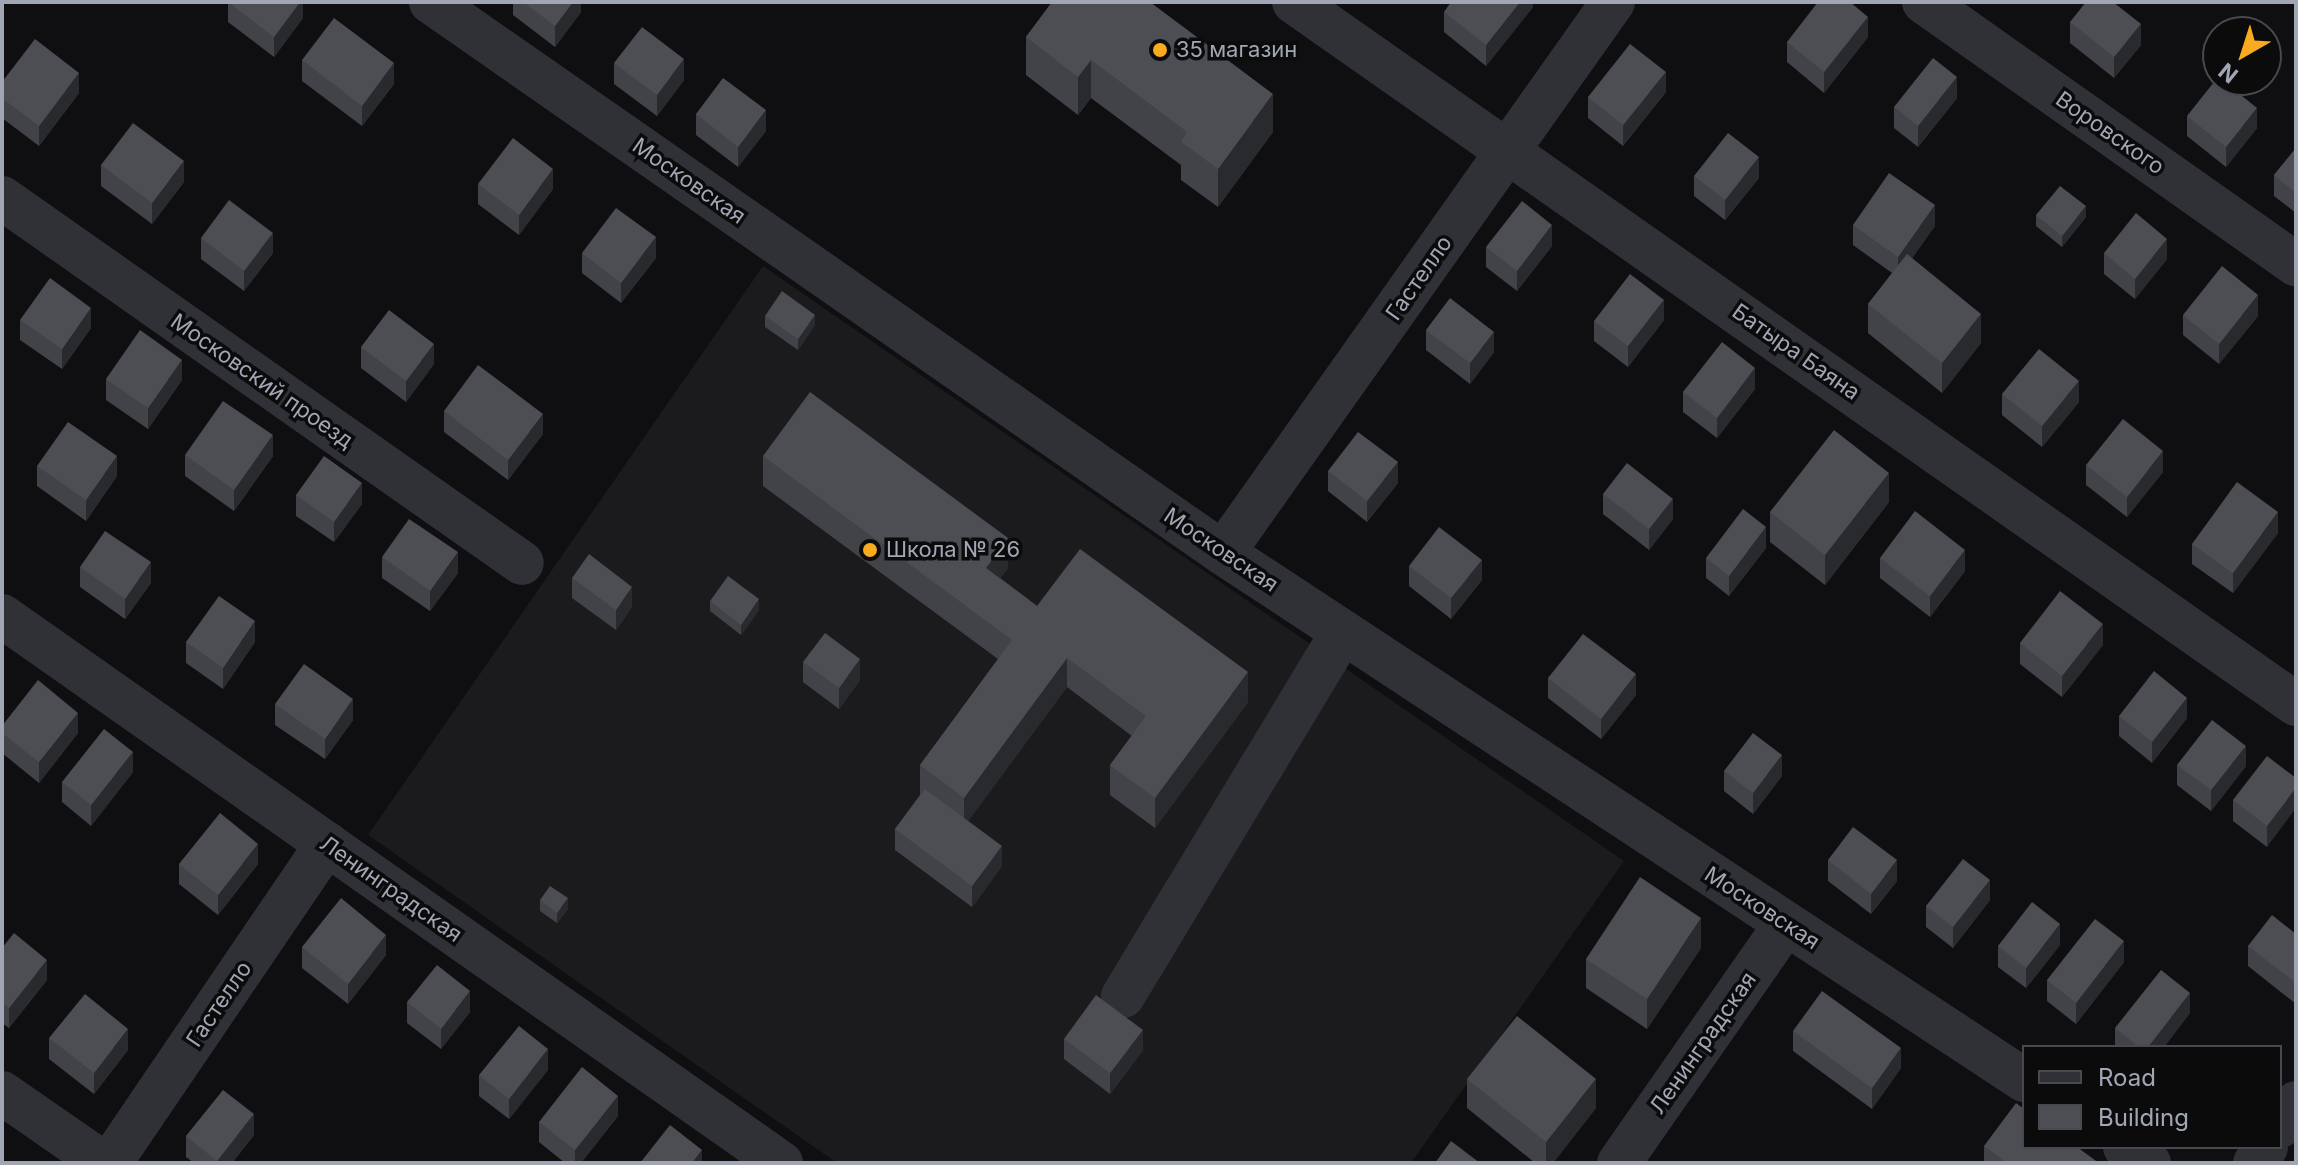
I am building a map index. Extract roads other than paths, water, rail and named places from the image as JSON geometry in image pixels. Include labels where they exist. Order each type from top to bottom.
[{"type":"street","name":"Московская","points":[[431,2],[1223,553],[2022,1079]]},
{"type":"street","name":"Батыра Баяна","points":[[1294,2],[2296,704]]},
{"type":"street","name":"Гастелло","points":[[1223,553],[1613,2]]},
{"type":"street","name":"Воровского","points":[[1924,2],[2296,264]]},
{"type":"street","name":"Московский проезд","points":[[2,198],[522,563]]},
{"type":"street","name":"Ленинградская","points":[[2,616],[781,1163]]},
{"type":"street","points":[[1123,996],[1343,632]]},
{"type":"street","name":"Гастелло","points":[[110,1163],[327,844]]},
{"type":"street","name":"Ленинградская","points":[[1619,1163],[1786,924]]},
{"type":"street","points":[[2,1093],[103,1163]]},
{"type":"street","points":[[2282,1123],[2296,1103]]},
{"type":"street","points":[[2128,1149],[2149,1163]]},
{"type":"place","name":"35 магазин","points":[[1160,50]]},
{"type":"place","name":"Школа № 26","points":[[870,550]]}]
